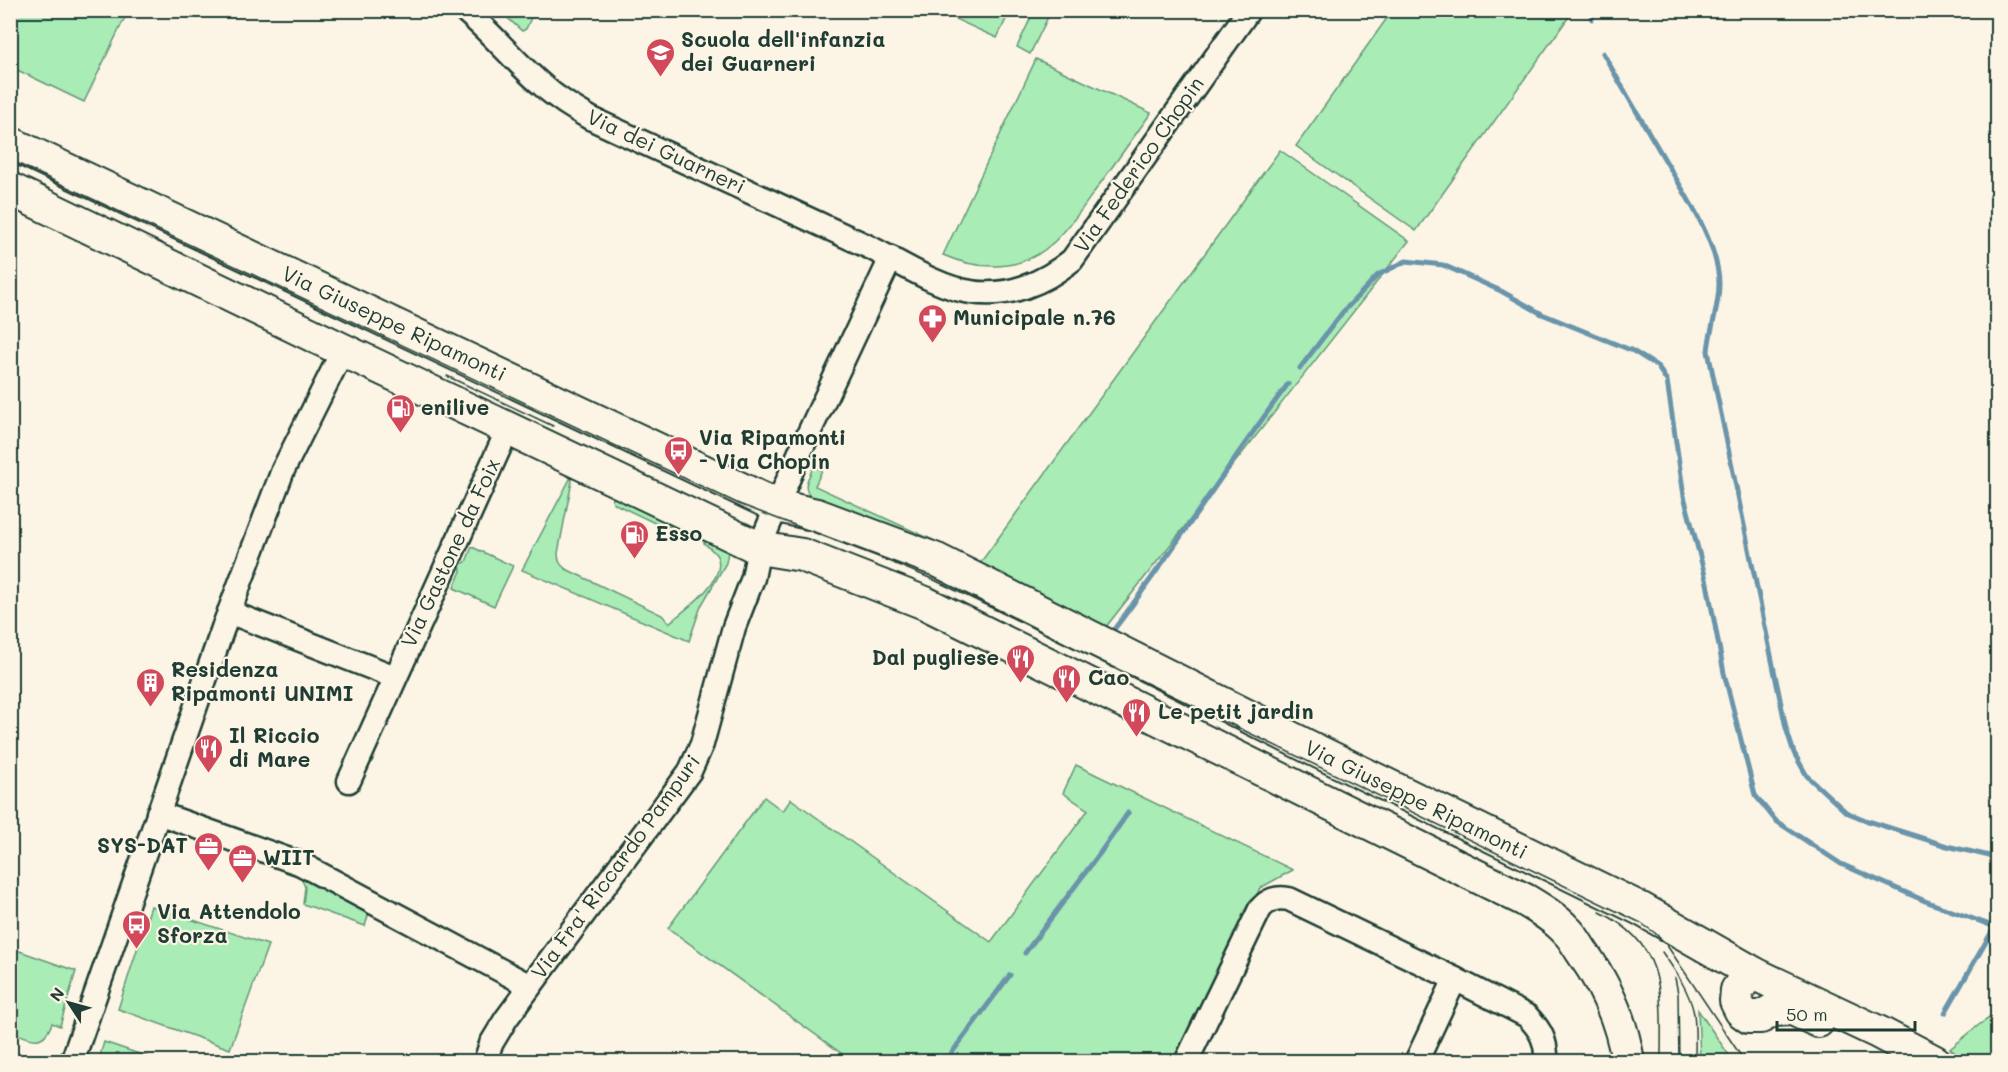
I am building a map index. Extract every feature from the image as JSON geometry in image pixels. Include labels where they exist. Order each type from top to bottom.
[{"type":"street","name":"Via dei Guarneri","points":[[464,10],[480,23],[540,84],[567,105],[590,118],[891,258]]},
{"type":"street","name":"Via Federico Chopin","points":[[891,258],[951,288],[991,294],[1000,294],[1038,282],[1064,266],[1072,260],[1249,10]]},
{"type":"street","name":"Via Giuseppe Ripamonti","points":[[10,143],[777,506],[817,515],[937,560],[1307,746],[1641,909],[1755,974],[1878,1032],[1935,1062]]},
{"type":"street","name":"Via Giuseppe Ripamonti","points":[[10,189],[759,548],[802,555],[925,603],[1515,895],[1544,911],[1567,930],[1594,969],[1611,999],[1624,1038],[1628,1062]]},
{"type":"street","points":[[759,548],[799,454],[891,258]]},
{"type":"street","points":[[72,1062],[229,612],[283,470],[343,350]]},
{"type":"street","name":"Via Gastone da Foix","points":[[349,781],[394,677],[508,429]]},
{"type":"street","name":"Via Fra' Riccardo Pampuri","points":[[485,1062],[491,1044],[506,1019],[690,771],[702,744],[734,627],[753,578],[759,548]]},
{"type":"street","points":[[229,612],[394,677]]},
{"type":"street","points":[[158,813],[302,864],[530,986]]},
{"type":"street","points":[[1186,1062],[1260,909],[1268,900],[1278,897],[1289,899],[1527,1016],[1543,1035],[1546,1062]]},
{"type":"street","points":[[1755,974],[1745,979],[1737,990],[1737,1001],[1741,1011],[1749,1017],[1761,1017],[1773,1010],[1793,1009],[1900,1062]]},
{"type":"street","points":[[1416,1062],[1455,979]]},
{"type":"green space","points":[[959,10],[1010,11],[997,38],[955,19]]},
{"type":"green space","points":[[10,11],[128,11],[84,102],[11,67]]},
{"type":"green space","points":[[500,11],[534,11],[526,29],[522,31]]},
{"type":"green space","points":[[1034,11],[1051,11],[1030,54],[1017,47]]},
{"type":"green space","points":[[1392,11],[1573,11],[1416,231],[1296,146]]},
{"type":"green space","points":[[1036,59],[1151,113],[1072,223],[1042,252],[1015,264],[1001,266],[972,264],[943,255]]},
{"type":"green space","points":[[1280,150],[1409,241],[1105,628],[978,566]]},
{"type":"green space","points":[[814,466],[822,470],[815,486],[948,547],[946,549],[811,497],[806,486]]},
{"type":"green space","points":[[571,477],[558,553],[561,564],[566,569],[662,615],[669,623],[703,594],[716,575],[719,565],[717,556],[704,543],[704,539],[728,552],[726,563],[701,606],[689,641],[522,570]]},
{"type":"green space","points":[[614,497],[672,524],[663,527],[613,503]]},
{"type":"green space","points":[[472,547],[513,566],[494,606],[454,588],[461,571],[460,564],[466,562]]},
{"type":"green space","points":[[1076,765],[1293,870],[1260,888],[1177,1061],[852,1061],[668,928],[764,797],[783,811],[791,799],[991,942],[1088,810],[1063,793]]},
{"type":"green space","points":[[299,873],[371,906],[365,926],[303,904],[305,887]]},
{"type":"green space","points":[[151,906],[268,945],[230,1049],[118,1009]]},
{"type":"green space","points":[[11,948],[76,971],[60,1026],[52,1023],[40,1039],[30,1039],[11,1031]]},
{"type":"green space","points":[[1698,1010],[1733,1061],[1700,1061]]},
{"type":"green space","points":[[1997,1013],[1997,1061],[1967,1061],[1950,1049],[1980,1024]]},
{"type":"green space","points":[[104,1042],[160,1061],[101,1061]]},
{"type":"waterway","points":[[1592,10],[1592,19]]},
{"type":"waterway","points":[[1603,53],[1700,220],[1718,269],[1719,293],[1708,351],[1786,728],[1794,753],[1807,776],[1846,812],[1947,846],[1998,858]]},
{"type":"waterway","points":[[1300,368],[1342,313],[1378,275],[1406,261],[1443,265],[1501,291],[1542,314],[1633,351],[1657,366],[1667,381],[1684,496],[1707,583],[1724,673],[1755,795],[1776,821],[1841,864],[1925,901],[1998,928]]},
{"type":"waterway","points":[[1112,632],[1288,384]]},
{"type":"waterway","points":[[1025,953],[1128,813]]},
{"type":"waterway","points":[[1945,1013],[1998,921]]},
{"type":"waterway","points":[[945,1062],[1010,975]]},
{"type":"tram line","points":[[10,160],[739,504],[932,579],[1641,923],[1666,944],[1745,1062]]},
{"type":"tram line","points":[[447,376],[553,426]]},
{"type":"tram line","points":[[1600,912],[1622,925],[1638,940],[1649,957],[1660,995],[1661,1062]]},
{"type":"tram line","points":[[1662,952],[1681,981],[1692,1006],[1695,1026],[1695,1062]]},
{"type":"tram line","points":[[1675,978],[1678,993],[1679,1062]]},
{"type":"place","name":"Scuola dell'infanzia dei Guarneri","points":[[660,78]]},
{"type":"place","name":"Municipale n.76","points":[[932,344]]},
{"type":"place","name":"enilive","points":[[400,434]]},
{"type":"place","name":"Via Ripamonti - Via Chopin","points":[[678,476]]},
{"type":"place","name":"Esso","points":[[634,560]]},
{"type":"place","name":"Dal pugliese","points":[[1020,684]]},
{"type":"place","name":"Cao","points":[[1067,704]]},
{"type":"place","name":"Residenza Ripamonti UNIMI","points":[[150,708]]},
{"type":"place","name":"Le petit jardin","points":[[1137,738]]},
{"type":"place","name":"Il Riccio di Mare","points":[[208,774]]},
{"type":"place","name":"SYS-DAT","points":[[209,872]]},
{"type":"place","name":"WIIT","points":[[242,884]]},
{"type":"place","name":"Via Attendolo Sforza","points":[[136,950]]}]
